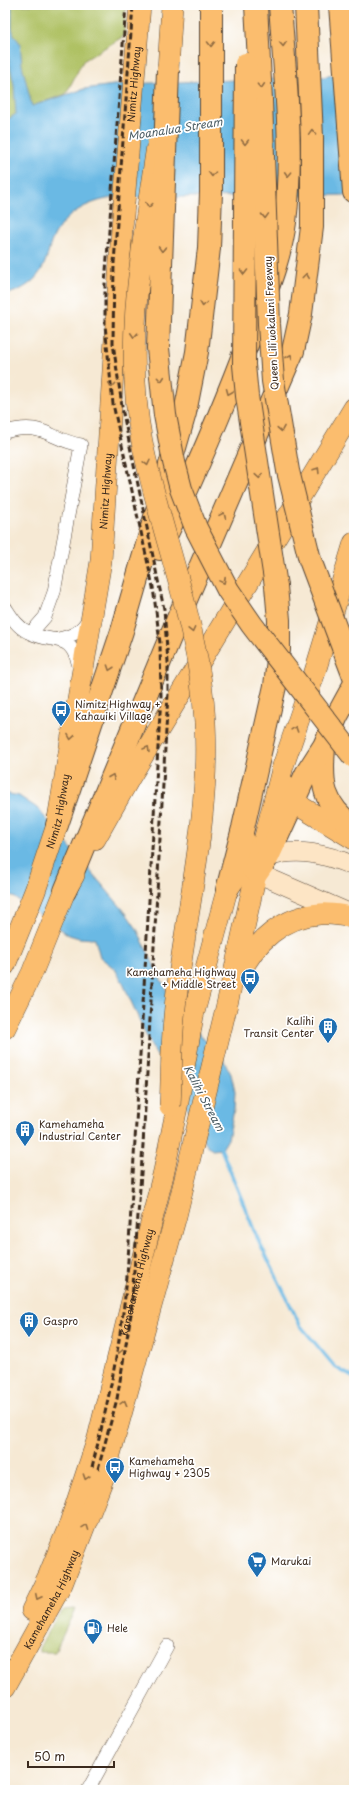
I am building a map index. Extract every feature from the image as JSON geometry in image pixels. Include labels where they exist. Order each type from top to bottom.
[{"type":"highway","points":[[57,825],[122,631],[185,412],[197,352],[209,248],[211,192],[211,5]]},
{"type":"highway","points":[[227,890],[263,744],[275,686],[279,650],[279,620],[276,586],[247,396],[244,365],[248,5]]},
{"type":"highway","name":"Queen Liliʻuokalani Freeway","points":[[256,5],[262,100],[269,324],[273,381],[288,471],[310,560],[354,677]]},
{"type":"highway","points":[[122,631],[199,465],[229,392],[277,262],[285,222],[289,160],[280,5]]},
{"type":"highway","points":[[66,891],[90,841],[173,630],[293,351],[301,314],[312,227],[312,138],[306,5]]},
{"type":"highway","points":[[340,5],[354,192]]},
{"type":"highway","points":[[168,70],[158,348],[165,415],[181,489],[196,528],[228,590],[252,625],[354,757]]},
{"type":"highway","points":[[243,828],[243,846],[258,864],[294,801],[306,774],[324,746],[337,716],[354,685]]},
{"type":"highway","points":[[324,746],[322,769],[328,798],[333,809],[354,828]]},
{"type":"main road","name":"Nimitz Highway","points":[[7,962],[35,890],[57,825],[100,561],[122,228],[140,5]]},
{"type":"main road","points":[[172,5],[168,70],[136,305],[133,352],[136,398],[142,441],[197,654],[205,722],[206,760],[202,825],[175,1002],[174,1104]]},
{"type":"main road","points":[[90,841],[354,408]]},
{"type":"main road","points":[[228,1000],[258,864],[283,766],[314,675],[354,543]]},
{"type":"main road","points":[[283,766],[284,782],[288,794],[294,801],[354,839]]},
{"type":"main road","points":[[174,1104],[193,1016],[227,890],[242,870],[287,852],[299,851],[325,856],[354,866]]},
{"type":"main road","points":[[258,864],[354,916]]},
{"type":"main road","points":[[5,1028],[32,973],[66,891]]},
{"type":"main road","points":[[228,1000],[244,964],[265,938],[278,928],[305,916],[316,914],[354,916]]},
{"type":"main road","name":"Kamehameha Highway","points":[[5,1687],[62,1584],[104,1476],[172,1231],[228,1000]]},
{"type":"main road","name":"Kamehameha Highway","points":[[5,1660],[28,1619],[49,1575],[70,1526],[88,1474],[164,1171],[174,1104]]},
{"type":"street","points":[[5,432],[29,427],[42,430],[62,440],[82,445],[54,592],[44,618],[31,633]]},
{"type":"street","points":[[5,607],[16,622],[31,633],[37,636],[58,639],[70,645],[78,658],[81,674]]},
{"type":"street","points":[[58,639],[73,636],[83,628],[90,616]]},
{"type":"street","points":[[88,1790],[168,1646]]},
{"type":"green space","points":[[5,5],[126,5],[124,36],[83,61],[66,94],[32,106],[5,121]]},
{"type":"green space","points":[[75,1609],[55,1652],[39,1652],[39,1648],[56,1617],[64,1610]]},
{"type":"water","name":"Moanalua Stream","points":[[5,5],[11,5],[12,7],[12,28],[14,35],[20,43],[22,65],[32,106],[84,89],[121,84],[323,77],[354,70],[354,195],[112,198],[103,200],[77,210],[63,222],[53,238],[44,264],[37,277],[25,287],[5,295],[5,121],[16,114],[14,85],[6,47]]},
{"type":"water","points":[[5,793],[19,796],[37,808],[126,913],[137,929],[161,980],[170,995],[201,1036],[223,1059],[231,1074],[235,1092],[234,1110],[228,1139],[222,1149],[212,1150],[204,1141],[191,1114],[150,1044],[122,981],[115,969],[100,957],[95,939],[79,938],[69,935],[5,891]]},
{"type":"waterway","name":"Kalihi Stream","points":[[220,1146],[256,1235],[300,1325],[335,1367],[354,1378]]},
{"type":"railway","points":[[92,1467],[113,1373],[127,1277],[161,696],[160,643],[153,587],[113,404],[105,325],[105,284],[126,5]]},
{"type":"railway","points":[[98,1469],[117,1399],[131,1314],[143,1145],[168,694],[168,662],[164,609],[123,413],[113,343],[114,263],[133,5]]},
{"type":"place","name":"Nimitz Highway + Kahauiki Village","points":[[61,727]]},
{"type":"place","name":"Kamehameha Highway + Middle Street","points":[[250,995]]},
{"type":"place","name":"Kalihi Transit Center","points":[[328,1044]]},
{"type":"place","name":"Kamehameha Industrial Center","points":[[25,1147]]},
{"type":"place","name":"Gaspro","points":[[29,1338]]},
{"type":"place","name":"Kamehameha Highway + 2305","points":[[115,1484]]},
{"type":"place","name":"Marukai","points":[[257,1578]]},
{"type":"place","name":"Hele","points":[[93,1645]]}]
